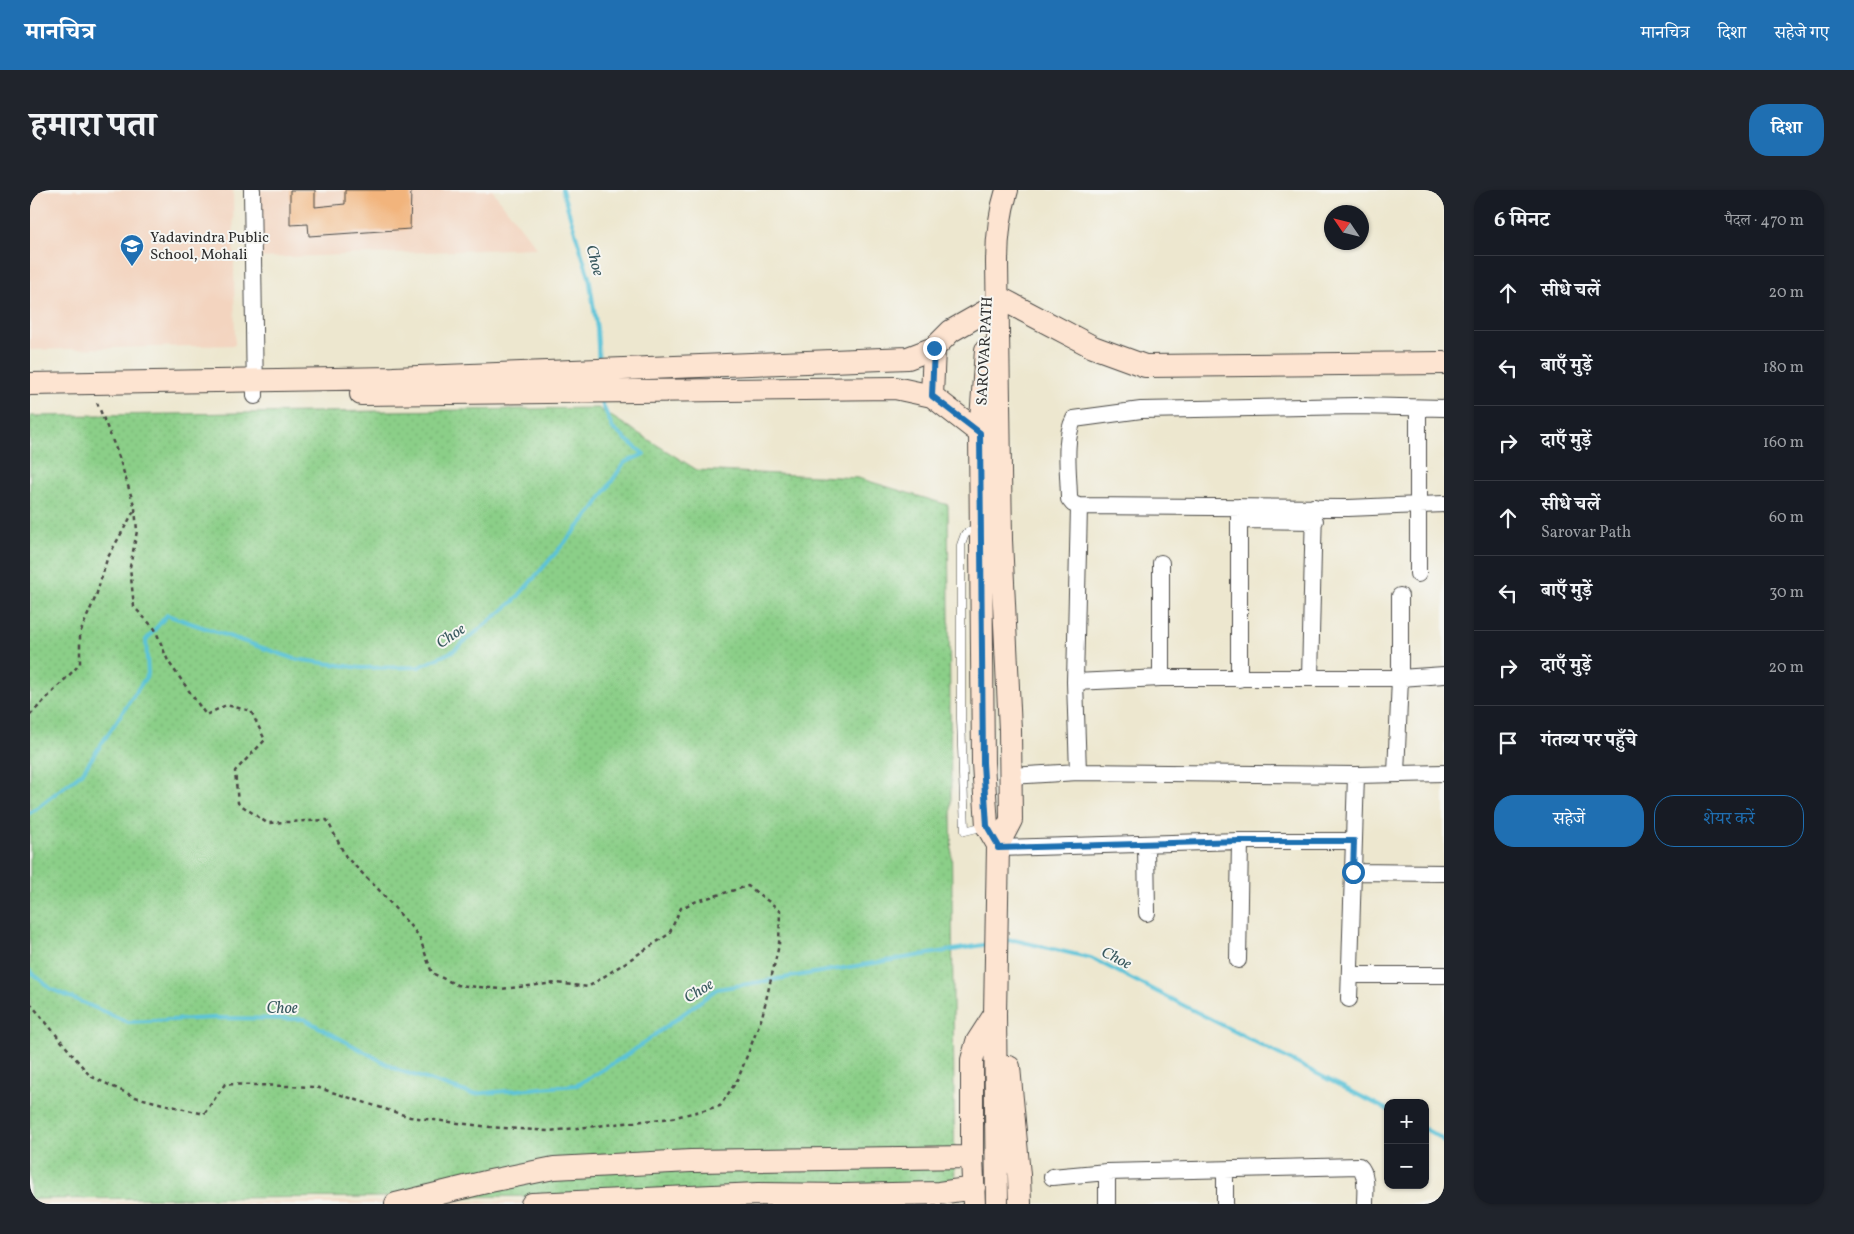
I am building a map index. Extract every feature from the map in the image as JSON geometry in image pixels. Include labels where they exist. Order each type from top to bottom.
[{"type":"main road","name":"SAROVAR PATH","points":[[994,190],[988,206],[986,270],[993,304],[980,433],[983,763],[987,826],[998,847]]},
{"type":"main road","points":[[996,1204],[995,1008],[998,847],[1011,820],[1010,730],[993,304],[1000,210],[1007,190]]},
{"type":"main road","points":[[545,382],[630,369],[908,358],[934,348],[951,331],[993,304]]},
{"type":"main road","points":[[993,304],[1093,347],[1145,366],[1444,363]]},
{"type":"main road","points":[[932,396],[934,348]]},
{"type":"main road","points":[[630,369],[630,391]]},
{"type":"main road","points":[[30,399],[96,398],[254,389],[545,382],[630,391],[895,388],[932,396],[980,433]]},
{"type":"main road","points":[[30,384],[254,389]]},
{"type":"main road","points":[[532,1204],[939,1193],[974,1196],[972,1157],[974,1049],[995,1008]]},
{"type":"main road","points":[[995,1008],[1003,1011],[1019,1175],[1020,1204]]},
{"type":"main road","points":[[396,1204],[490,1181],[554,1168],[729,1160],[972,1157]]},
{"type":"main road","points":[[729,1160],[732,1199]]},
{"type":"main road","points":[[757,1161],[758,1199]]},
{"type":"street","points":[[252,190],[254,389]]},
{"type":"street","points":[[1444,408],[1357,406],[1141,410],[1074,419],[1068,436],[1069,499],[1073,504],[1079,506],[1239,513],[1315,514],[1444,504]]},
{"type":"street","points":[[1418,408],[1418,574]]},
{"type":"street","points":[[1078,772],[1076,682],[1079,506]]},
{"type":"street","points":[[1239,513],[1239,679]]},
{"type":"street","points":[[1310,678],[1315,514]]},
{"type":"street","points":[[1161,563],[1161,678]]},
{"type":"street","points":[[1396,774],[1400,678],[1400,596]]},
{"type":"street","points":[[1076,682],[1161,678],[1400,678],[1444,675]]},
{"type":"street","points":[[1010,776],[1078,772],[1356,775],[1444,773]]},
{"type":"street","points":[[1349,999],[1356,775]]},
{"type":"street","points":[[998,847],[1240,841],[1354,841]]},
{"type":"street","points":[[1238,960],[1240,841]]},
{"type":"street","points":[[1146,844],[1147,913]]},
{"type":"street","points":[[1353,872],[1444,873]]},
{"type":"street","points":[[1350,975],[1444,975]]},
{"type":"street","points":[[1052,1177],[1107,1172],[1359,1166],[1365,1175],[1365,1204]]},
{"type":"street","points":[[1225,1170],[1226,1204]]},
{"type":"street","points":[[1107,1172],[1107,1204]]},
{"type":"path","points":[[30,1003],[90,1076],[135,1097],[204,1114],[225,1084],[316,1087],[410,1117],[490,1128],[549,1131],[672,1118],[720,1106],[738,1079],[762,1016],[780,946],[780,910],[748,886],[697,901],[681,908],[670,934],[588,987],[556,983],[501,989],[457,985],[432,973],[419,936],[379,890],[346,857],[328,820],[267,823],[238,803],[235,771],[265,740],[251,711],[226,705],[206,715],[168,661],[155,629],[134,608],[130,567],[137,531],[136,508],[118,454],[96,398]]},
{"type":"path","points":[[30,715],[80,664],[80,634],[96,596],[107,560],[136,508]]},
{"type":"shaded area","name":"Yadavindra Public School, Mohali","points":[[30,190],[233,190],[235,345],[30,350]]},
{"type":"shaded area","points":[[258,190],[492,190],[537,248],[259,258]]},
{"type":"shaded area","points":[[965,1201],[965,1204],[30,1204],[30,1202]]},
{"type":"green space","points":[[598,408],[697,470],[858,478],[948,505],[955,1194],[30,1199],[30,416]]},
{"type":"building","points":[[290,190],[315,190],[315,207],[345,204],[345,190],[411,190],[410,229],[309,236],[308,224],[290,225]]},
{"type":"waterway","name":"Choe","points":[[562,190],[589,277],[597,329],[599,363]]},
{"type":"waterway","name":"Choe","points":[[30,813],[82,773],[148,674],[146,640],[167,615],[295,659],[361,668],[419,667],[453,651],[514,601],[592,511],[624,463],[644,454],[613,429],[602,403],[602,398]]},
{"type":"waterway","name":"Choe","points":[[1003,941],[1014,940],[1091,958],[1384,1108]]},
{"type":"waterway","name":"Choe","points":[[30,971],[51,989],[128,1022],[214,1018],[304,1019],[398,1070],[472,1094],[577,1085],[630,1053],[717,989],[989,944]]},
{"type":"waterway","name":"Choe","points":[[1429,1131],[1441,1138],[1444,1142]]},
{"type":"place","name":"Yadavindra Public School, Mohali","points":[[132,267]]},
{"type":"route","points":[[934,348],[932,396],[980,433],[983,763],[987,826],[998,848],[1240,841],[1354,841],[1353,872]]}]
